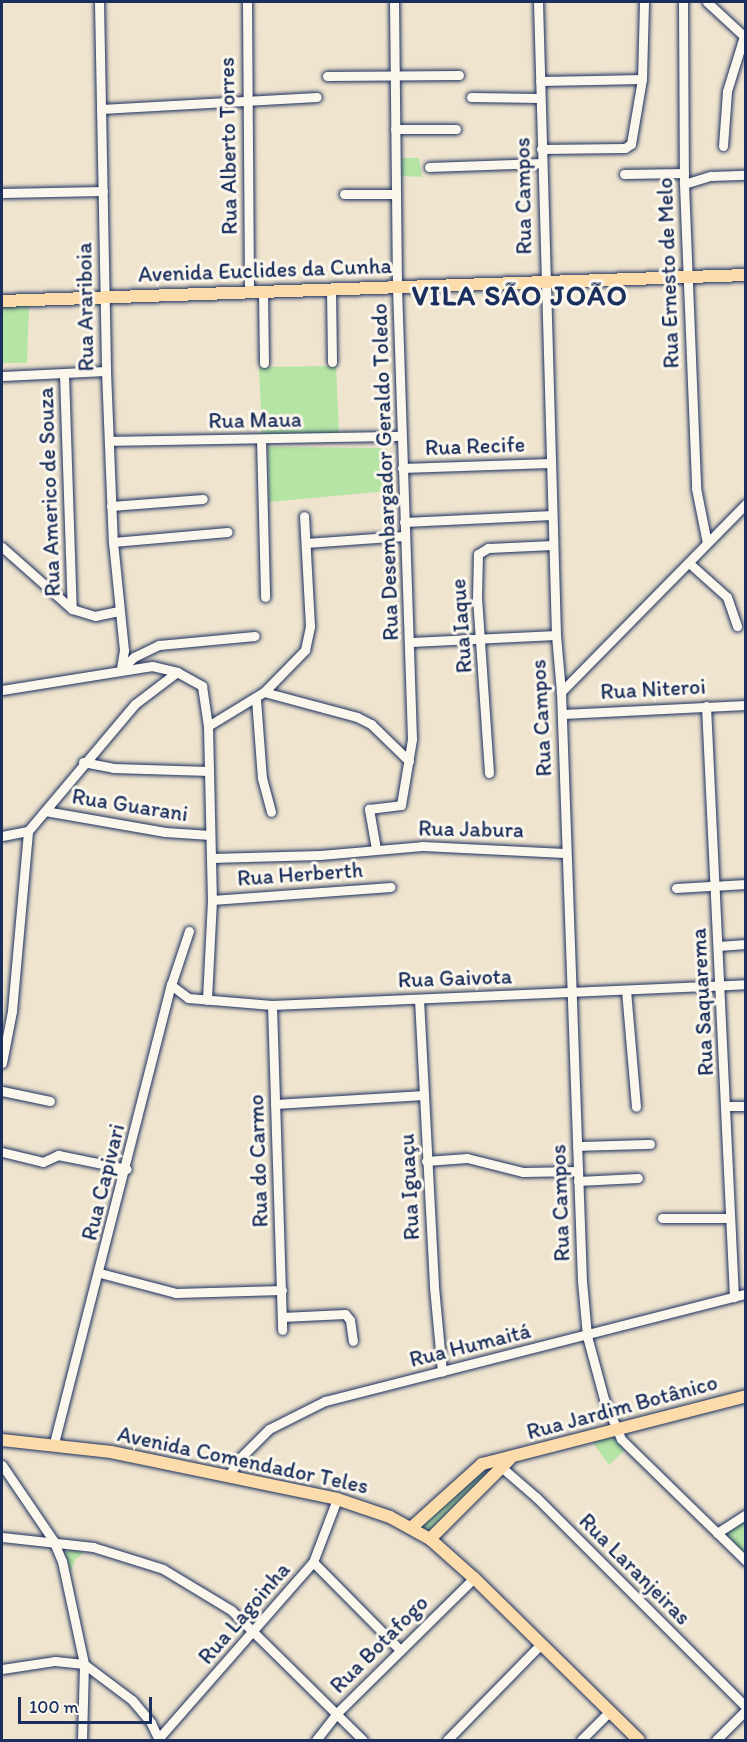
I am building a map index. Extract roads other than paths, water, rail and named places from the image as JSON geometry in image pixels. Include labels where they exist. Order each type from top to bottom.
[{"type":"main road","name":"Avenida Euclides da Cunha","points":[[2,301],[746,275]]},
{"type":"main road","name":"Rua Jardim Botânico","points":[[411,1528],[464,1476],[616,1428],[746,1396]]},
{"type":"main road","name":"Avenida Comendador Teles","points":[[2,1440],[54,1443],[337,1499],[411,1528],[430,1539],[474,1578],[639,1740]]},
{"type":"main road","name":"Rua Jardim Botânico","points":[[430,1539],[502,1463]]},
{"type":"street","name":"Rua Arariboia","points":[[99,2],[106,371],[113,542],[118,611],[124,650],[121,669]]},
{"type":"street","name":"Rua Alberto Torres","points":[[247,2],[249,291]]},
{"type":"street","name":"Rua Desembargador Geraldo Toledo","points":[[376,849],[369,809],[400,805],[409,760],[411,642],[404,536],[397,287],[394,2]]},
{"type":"street","name":"Rua Campos","points":[[538,2],[544,281],[556,635],[562,714],[565,853],[587,1336],[616,1428],[624,1444],[746,1561]]},
{"type":"street","points":[[541,149],[626,148],[633,138],[642,79],[644,2]]},
{"type":"street","name":"Rua Ernesto de Melo","points":[[683,2],[684,184],[690,277],[696,488],[707,543]]},
{"type":"street","points":[[707,2],[745,37],[727,91],[723,146]]},
{"type":"street","points":[[327,76],[459,75]]},
{"type":"street","points":[[540,81],[642,79]]},
{"type":"street","points":[[101,109],[246,99],[317,97]]},
{"type":"street","points":[[471,97],[540,98]]},
{"type":"street","points":[[394,129],[456,129]]},
{"type":"street","points":[[429,167],[542,163]]},
{"type":"street","points":[[624,174],[684,173]]},
{"type":"street","points":[[684,184],[711,176],[746,174]]},
{"type":"street","points":[[2,193],[103,191]]},
{"type":"street","points":[[344,194],[395,194]]},
{"type":"street","points":[[331,289],[332,362]]},
{"type":"street","points":[[263,291],[264,363]]},
{"type":"street","points":[[2,376],[106,371]]},
{"type":"street","name":"Rua Americo de Souza","points":[[64,374],[72,609]]},
{"type":"street","name":"Rua Maua","points":[[109,441],[401,436]]},
{"type":"street","points":[[261,439],[265,597]]},
{"type":"street","name":"Rua Recife","points":[[402,468],[550,463]]},
{"type":"street","points":[[111,506],[203,499]]},
{"type":"street","points":[[561,692],[746,504]]},
{"type":"street","points":[[404,522],[552,515]]},
{"type":"street","points":[[208,726],[256,699],[297,661],[308,641],[304,516]]},
{"type":"street","points":[[113,542],[228,532]]},
{"type":"street","points":[[306,543],[404,536]]},
{"type":"street","name":"Rua Iaque","points":[[489,773],[480,638],[478,554],[488,548],[553,545]]},
{"type":"street","points":[[2,547],[72,609],[94,616],[118,611]]},
{"type":"street","points":[[689,563],[727,597],[737,626]]},
{"type":"street","points":[[411,642],[556,635]]},
{"type":"street","points":[[121,669],[134,657],[159,645],[255,636]]},
{"type":"street","points":[[2,690],[121,669],[152,666],[177,672],[202,686],[208,726],[212,900],[207,1000]]},
{"type":"street","points":[[2,1063],[12,1011],[28,831],[83,762],[135,704],[177,672]]},
{"type":"street","points":[[264,692],[357,717],[371,724],[409,760]]},
{"type":"street","points":[[256,699],[262,778],[271,812]]},
{"type":"street","name":"Rua Niteroi","points":[[562,714],[746,705]]},
{"type":"street","name":"Rua Saquarema","points":[[706,706],[717,886],[719,985],[734,1297]]},
{"type":"street","points":[[83,762],[113,768],[209,771]]},
{"type":"street","name":"Rua Guarani","points":[[45,811],[165,832],[210,835]]},
{"type":"street","points":[[2,836],[28,831]]},
{"type":"street","name":"Rua Jabura","points":[[211,858],[457,846],[565,853]]},
{"type":"street","points":[[676,888],[746,884]]},
{"type":"street","name":"Rua Herberth","points":[[212,900],[392,887]]},
{"type":"street","name":"Rua Capivari","points":[[54,1443],[127,1169],[171,984],[189,931]]},
{"type":"street","points":[[718,946],[746,944]]},
{"type":"street","name":"Rua Gaivota","points":[[171,984],[188,998],[272,1005],[746,984]]},
{"type":"street","points":[[626,990],[636,1107]]},
{"type":"street","name":"Rua Iguaçu","points":[[419,999],[426,1161],[442,1372]]},
{"type":"street","name":"Rua do Carmo","points":[[272,1005],[282,1330]]},
{"type":"street","points":[[2,1091],[50,1101]]},
{"type":"street","points":[[275,1104],[424,1095]]},
{"type":"street","points":[[726,1106],[746,1106]]},
{"type":"street","points":[[577,1146],[650,1144]]},
{"type":"street","points":[[2,1152],[43,1162],[58,1155],[127,1169]]},
{"type":"street","points":[[426,1161],[467,1158],[523,1172],[638,1178]]},
{"type":"street","points":[[662,1218],[730,1218]]},
{"type":"street","points":[[100,1273],[176,1293],[282,1290]]},
{"type":"street","name":"Rua Humaitá","points":[[228,1477],[261,1436],[302,1410],[368,1388],[587,1336],[746,1294]]},
{"type":"street","points":[[282,1317],[345,1314],[350,1320],[353,1341]]},
{"type":"street","name":"Rua Laranjeiras","points":[[502,1463],[746,1708]]},
{"type":"street","points":[[2,1465],[53,1540],[69,1586],[84,1664],[82,1740]]},
{"type":"street","name":"Rua Lagoinha","points":[[158,1740],[313,1562],[337,1499]]},
{"type":"street","points":[[717,1533],[746,1514]]},
{"type":"street","points":[[3,1538],[53,1540],[93,1547],[163,1569],[212,1597],[251,1631],[363,1740]]},
{"type":"street","points":[[313,1562],[400,1650]]},
{"type":"street","name":"Rua Botafogo","points":[[316,1740],[336,1714],[474,1578]]},
{"type":"street","points":[[447,1740],[541,1644]]},
{"type":"street","points":[[2,1669],[46,1662],[84,1664],[132,1700],[158,1740]]},
{"type":"street","points":[[716,1740],[746,1708]]},
{"type":"street","points":[[581,1740],[610,1711]]},
{"type":"district","name":"VILA SÃO JOÃO","points":[[520,295]]}]
